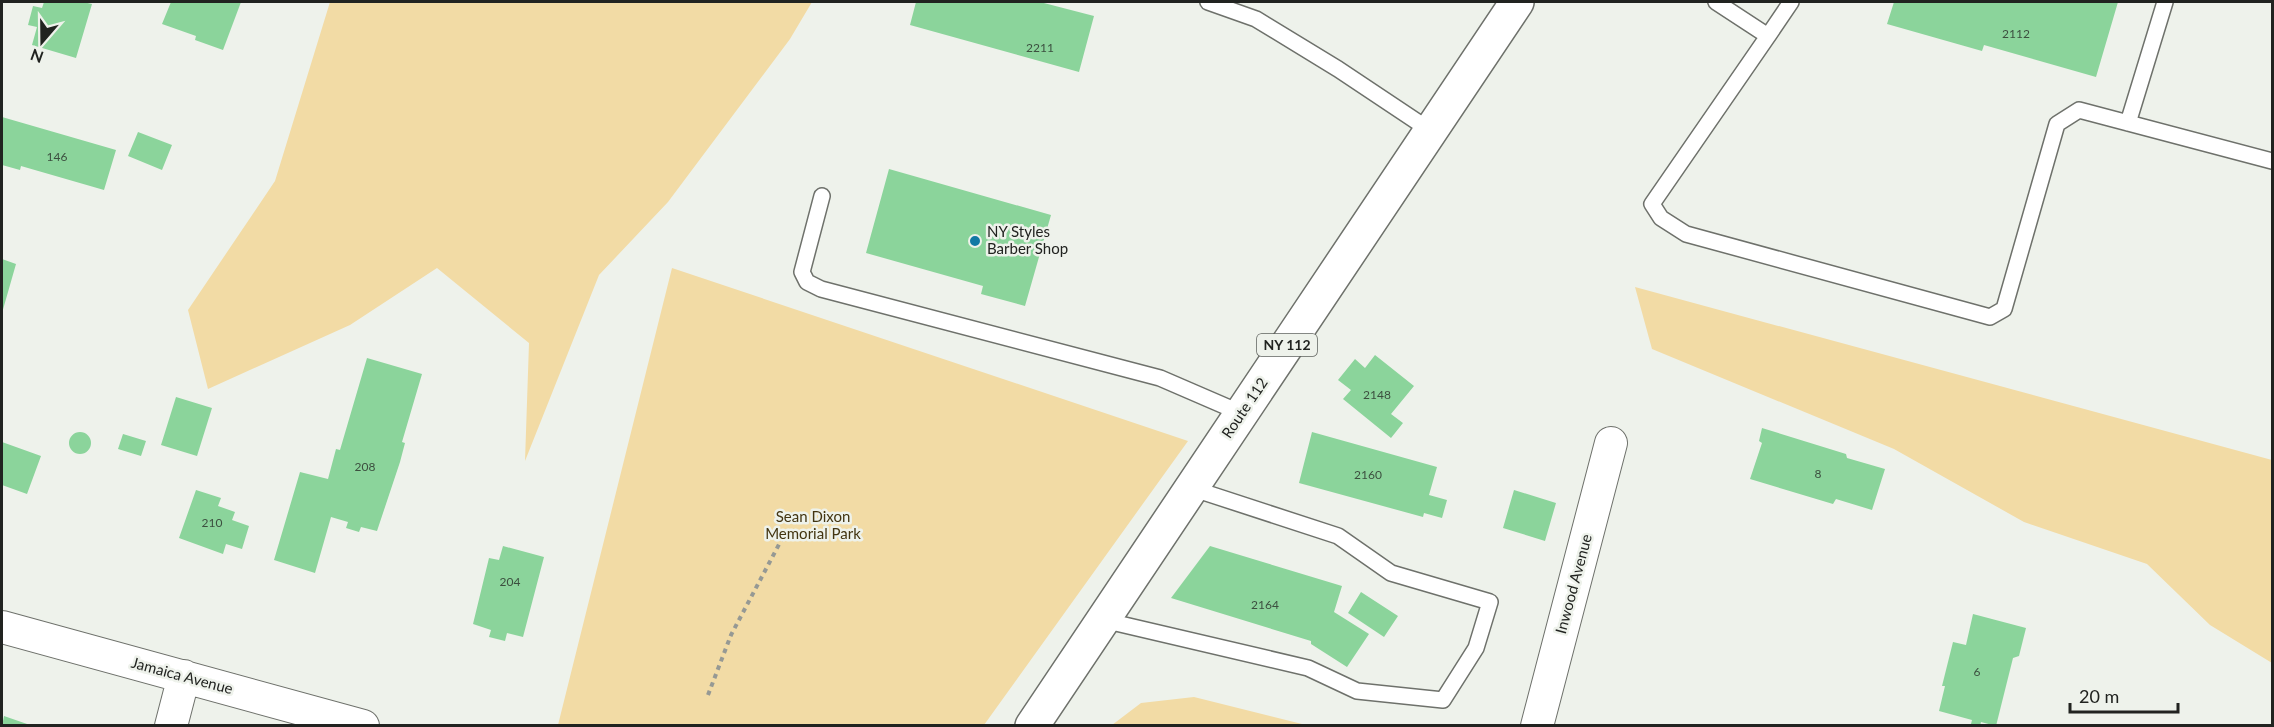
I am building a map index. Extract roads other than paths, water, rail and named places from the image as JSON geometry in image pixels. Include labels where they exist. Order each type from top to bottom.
[{"type":"main road","name":"Route 112","points":[[1032,726],[1517,2]]},
{"type":"street","name":"Inwood Avenue","points":[[1537,726],[1611,443]]},
{"type":"street","name":"Jamaica Avenue","points":[[2,627],[363,726]]},
{"type":"street","points":[[171,726],[184,676]]},
{"type":"lane","points":[[1208,2],[1256,19],[1338,69],[1431,131]]},
{"type":"lane","points":[[1716,2],[1768,36]]},
{"type":"lane","points":[[1791,2],[1652,204],[1661,218],[1686,234],[1990,317],[2004,309],[2057,124],[2079,110],[2272,161]]},
{"type":"lane","points":[[2128,123],[2165,2]]},
{"type":"lane","points":[[822,196],[802,272],[807,282],[821,289],[1160,378],[1241,413]]},
{"type":"lane","points":[[1103,620],[1308,668],[1357,691],[1443,700],[1476,648],[1490,602],[1391,573],[1338,536],[1191,488]]},
{"type":"place","name":"NY Styles Barber Shop","points":[[975,241]]},
{"type":"park label","name":"Sean Dixon Memorial Park","points":[[813,526]]}]
